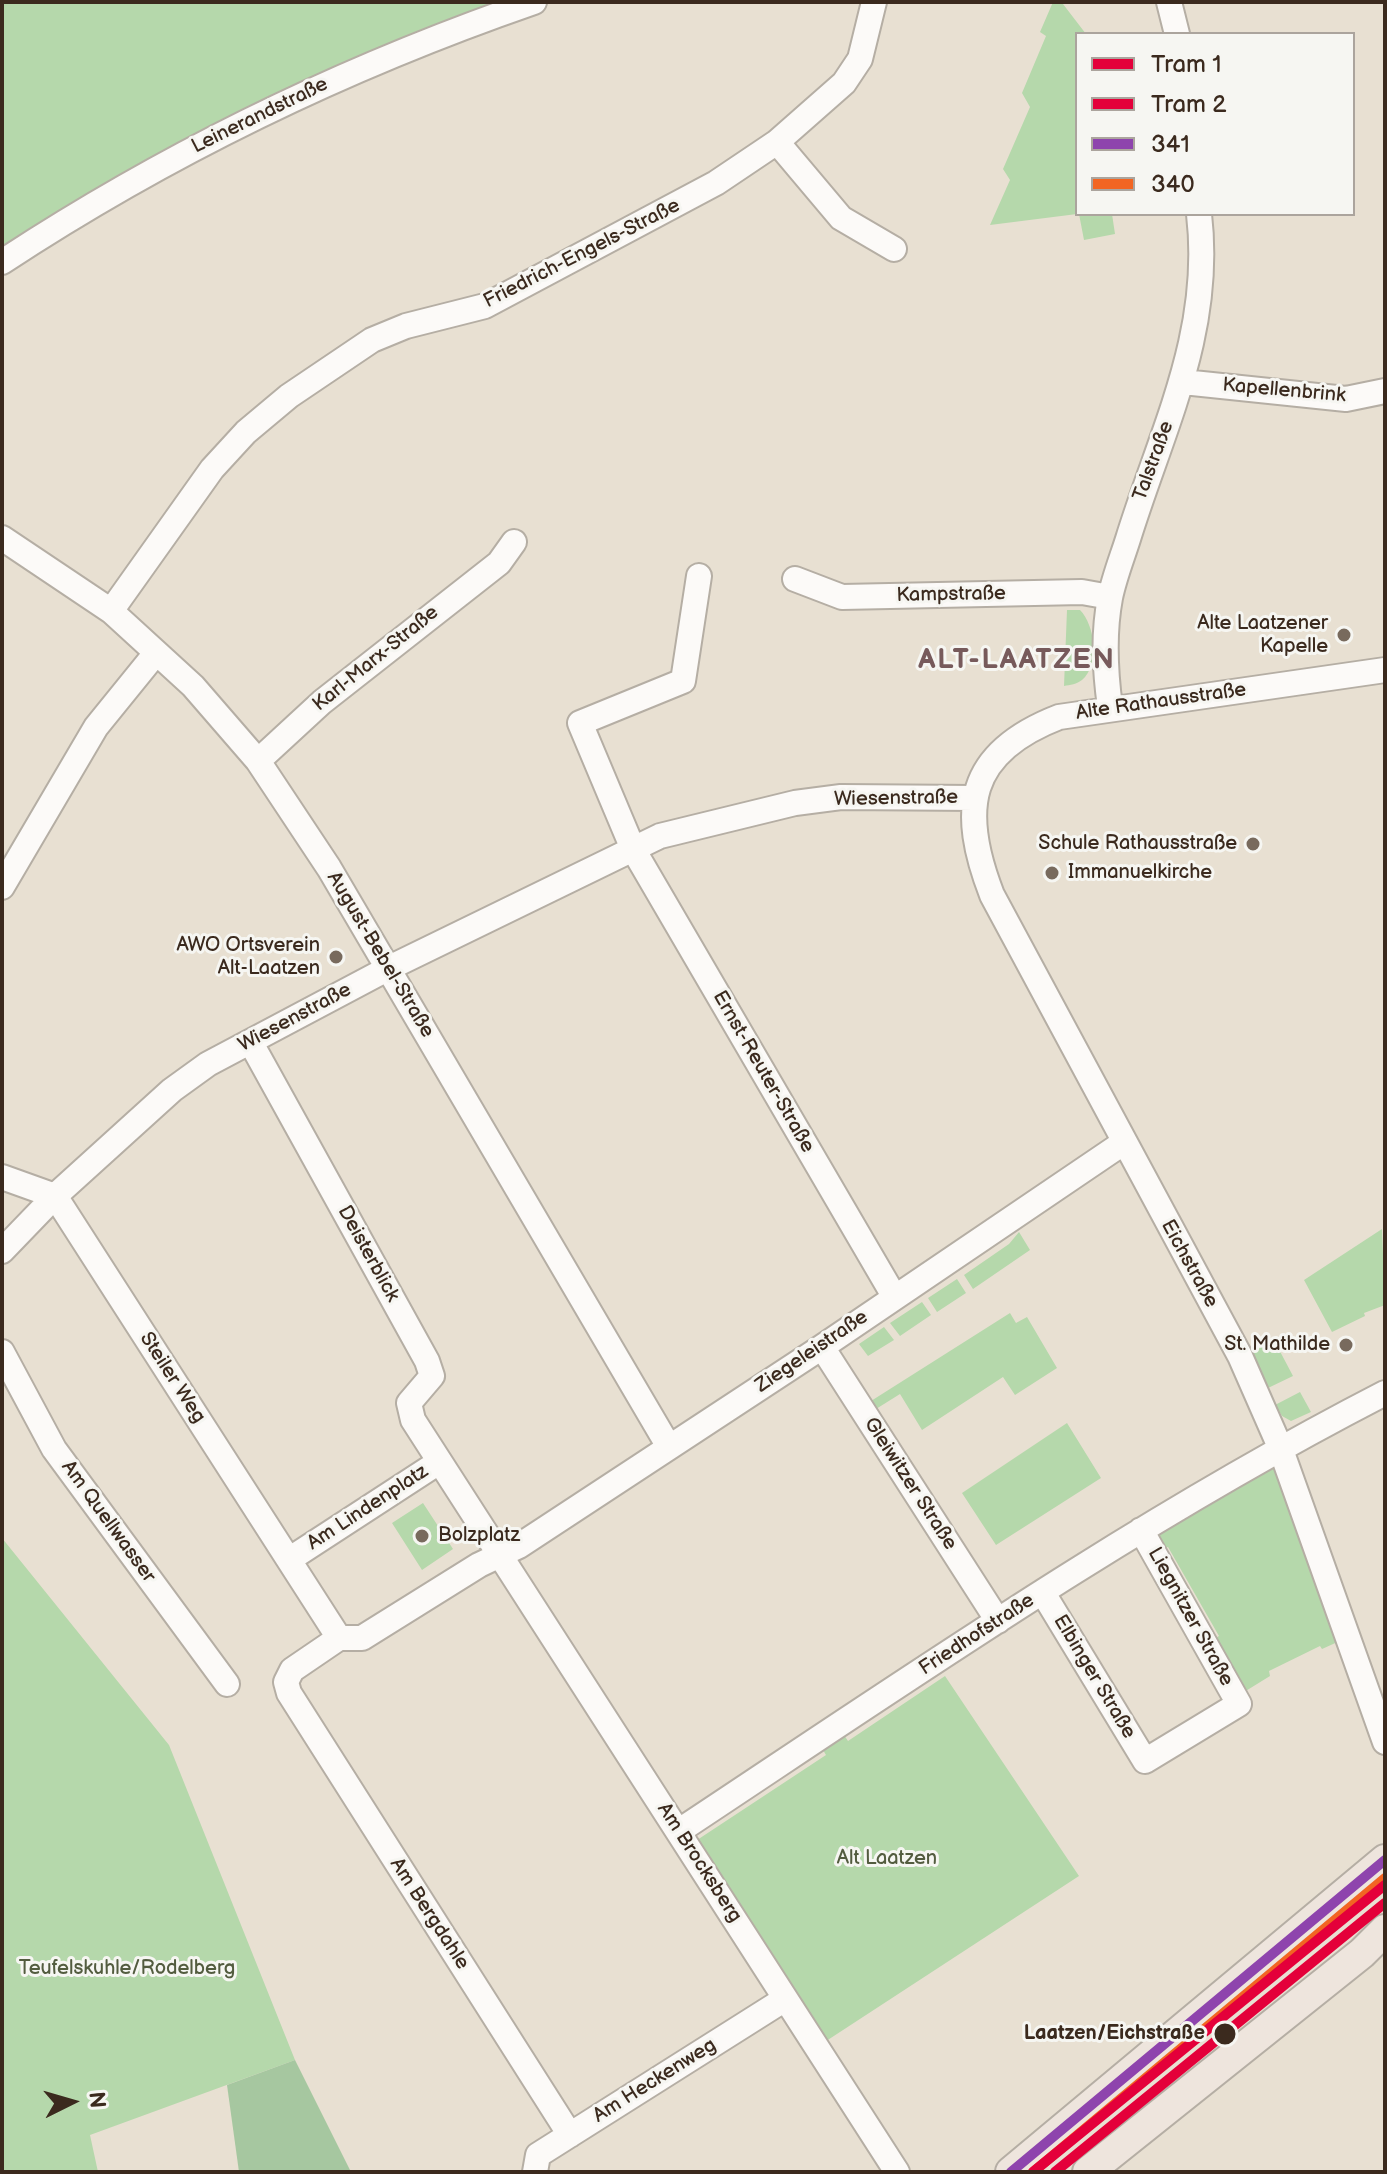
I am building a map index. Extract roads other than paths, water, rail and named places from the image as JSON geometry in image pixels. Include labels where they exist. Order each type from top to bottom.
[{"type":"main road","points":[[1011,2172],[1385,1860]]},
{"type":"main road","points":[[1088,2172],[1362,1953],[1385,1930]]},
{"type":"street","name":"Leinerandstraße","points":[[2,262],[96,202],[247,121],[362,68],[534,2]]},
{"type":"street","name":"Friedrich-Engels-Straße","points":[[111,611],[212,469],[246,432],[289,396],[372,340],[406,326],[485,306],[716,183],[777,142],[812,114],[852,71],[869,33],[874,2]]},
{"type":"street","points":[[1169,2],[1176,32]]},
{"type":"street","points":[[777,142],[841,218],[894,249]]},
{"type":"street","name":"Talstraße","points":[[1110,707],[1104,660],[1110,597],[1183,382],[1201,296],[1199,216]]},
{"type":"street","name":"Kapellenbrink","points":[[1183,382],[1332,398],[1385,391]]},
{"type":"street","name":"August-Bebel-Straße","points":[[2,538],[111,611],[193,686],[258,761],[329,868],[389,968],[669,1447]]},
{"type":"street","name":"Karl-Marx-Straße","points":[[258,761],[322,702],[499,563],[514,542]]},
{"type":"street","points":[[633,849],[580,723],[683,681],[699,576]]},
{"type":"street","name":"Kampstraße","points":[[795,579],[842,597],[1082,592],[1110,597]]},
{"type":"street","points":[[2,887],[96,727],[156,653]]},
{"type":"street","name":"Alte Rathausstraße","points":[[975,798],[983,774],[1002,750],[1026,730],[1059,717],[1110,707],[1385,670]]},
{"type":"street","name":"Wiesenstraße","points":[[2,1251],[55,1196],[172,1090],[208,1064],[389,968],[660,836],[795,803],[841,797],[975,798]]},
{"type":"street","name":"Eichstraße","points":[[975,798],[972,826],[977,856],[992,895],[1240,1356],[1280,1447],[1385,1742]]},
{"type":"street","name":"Ernst-Reuter-Straße","points":[[633,849],[894,1296]]},
{"type":"street","name":"Deisterblick","points":[[251,1043],[427,1361],[432,1376],[409,1403],[413,1420],[439,1462]]},
{"type":"street","name":"Ziegeleistraße","points":[[498,1556],[519,1546],[822,1347],[1123,1143]]},
{"type":"street","points":[[2,1177],[55,1196]]},
{"type":"street","name":"Steiler Weg","points":[[55,1196],[290,1559]]},
{"type":"street","name":"Gleiwitzer Straße","points":[[822,1347],[998,1621]]},
{"type":"street","name":"Am Quellwasser","points":[[2,1352],[54,1449],[227,1684]]},
{"type":"street","name":"Friedhofstraße","points":[[679,1831],[1141,1530],[1280,1447],[1385,1393]]},
{"type":"street","name":"Am Lindenplatz","points":[[339,1638],[290,1559],[439,1462],[498,1556]]},
{"type":"street","name":"Liegnitzer Straße","points":[[1141,1530],[1239,1704],[1145,1761]]},
{"type":"street","points":[[339,1638],[362,1638],[498,1556]]},
{"type":"street","name":"Am Brocksberg","points":[[498,1556],[679,1831],[897,2172]]},
{"type":"street","name":"Elbinger Straße","points":[[1043,1593],[1145,1761]]},
{"type":"street","name":"Am Bergdahle","points":[[339,1638],[292,1670],[286,1682],[289,1693],[570,2135]]},
{"type":"street","name":"Am Heckenweg","points":[[535,2172],[538,2155],[785,1999]]},
{"type":"tram line","name":"1","points":[[1033,2172],[1385,1885]]},
{"type":"tram line","name":"2","points":[[1055,2172],[1385,1903]]},
{"type":"place","name":"Alte Laatzener Kapelle","points":[[1344,635]]},
{"type":"place","name":"Schule Rathausstraße","points":[[1253,844]]},
{"type":"place","name":"Immanuelkirche","points":[[1052,873]]},
{"type":"place","name":"AWO Ortsverein Alt-Laatzen","points":[[336,957]]},
{"type":"place","name":"St. Mathilde","points":[[1346,1345]]},
{"type":"place","name":"Bolzplatz","points":[[422,1536]]},
{"type":"place","name":"Laatzen/Eichstraße","points":[[1225,2034]]},
{"type":"district","name":"ALT-LAATZEN","points":[[1017,661]]},
{"type":"park label","name":"Alt Laatzen","points":[[887,1859]]},
{"type":"park label","name":"Teufelskuhle/Rodelberg","points":[[127,1969]]}]
